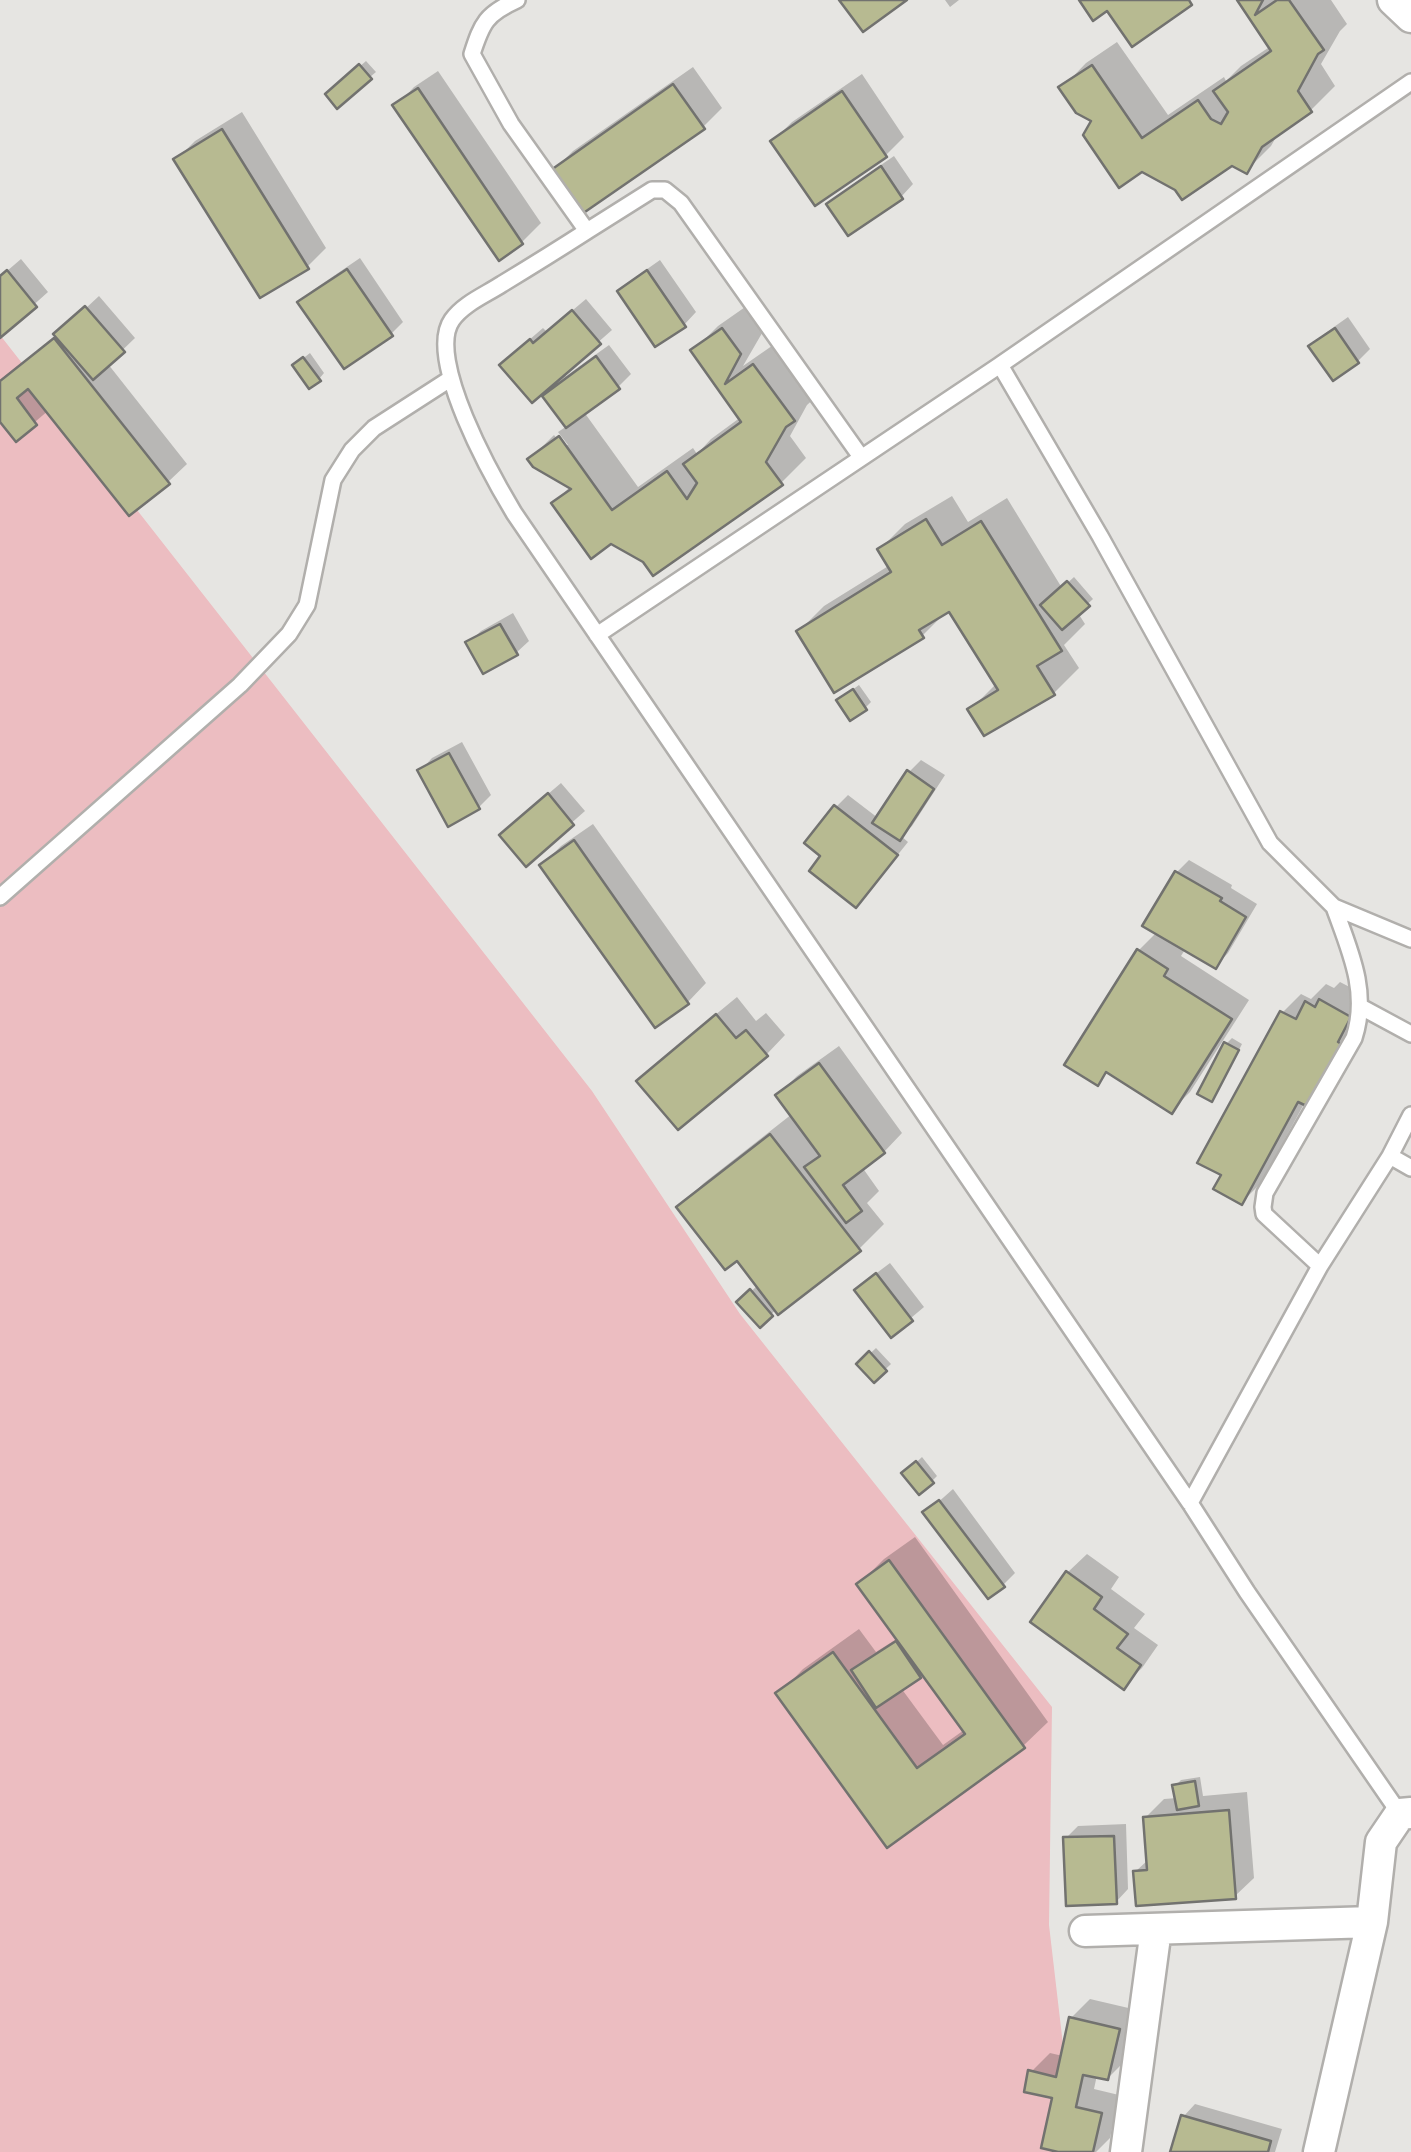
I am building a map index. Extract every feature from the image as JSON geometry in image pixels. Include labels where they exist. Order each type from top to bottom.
[{"type":"street","points":[[1393,0],[1411,17]]},
{"type":"street","points":[[1319,2152],[1372,1922],[1381,1842],[1405,1813]]},
{"type":"street","points":[[1085,1931],[1372,1922]]},
{"type":"street","points":[[1126,2152],[1156,1929]]},
{"type":"lane","points":[[517,0],[502,7],[480,27],[472,54],[511,124],[587,231]]},
{"type":"lane","points":[[597,635],[1411,82]]},
{"type":"lane","points":[[862,457],[681,203],[664,190],[652,190],[467,306],[449,322],[446,342],[450,378],[483,460],[514,514],[1258,1608],[1405,1813]]},
{"type":"lane","points":[[1000,364],[1270,844],[1334,907],[1411,939]]},
{"type":"lane","points":[[0,897],[240,685],[288,634],[307,605],[333,480],[352,450],[374,428],[450,378]]},
{"type":"lane","points":[[1320,1266],[1264,1214],[1262,1207],[1264,1193],[1354,1038],[1361,1006],[1355,964],[1334,907]]},
{"type":"lane","points":[[1361,1006],[1411,1034]]},
{"type":"lane","points":[[1190,1503],[1320,1266],[1390,1156],[1411,1115]]},
{"type":"lane","points":[[1390,1156],[1411,1168]]},
{"type":"shaded area","points":[[0,335],[592,1091],[740,1314],[1052,1707],[1049,1925],[1073,2152],[0,2152]]},
{"type":"building","points":[[839,0],[907,0],[863,32]]},
{"type":"building","points":[[1079,0],[1189,0],[1192,5],[1132,47],[1107,11],[1093,21]]},
{"type":"building","points":[[1237,0],[1263,0],[1255,15],[1277,0],[1289,0],[1324,50],[1298,91],[1312,112],[1262,147],[1247,174],[1232,166],[1182,200],[1175,190],[1142,172],[1119,188],[1083,135],[1091,121],[1076,113],[1058,87],[1092,65],[1142,138],[1198,100],[1211,119],[1221,124],[1228,112],[1213,91],[1271,51]]},
{"type":"building","points":[[359,64],[372,79],[337,109],[325,94]]},
{"type":"building","points":[[673,84],[705,129],[582,214],[551,170]]},
{"type":"building","points":[[418,88],[523,244],[499,261],[392,105]]},
{"type":"building","points":[[842,91],[887,157],[815,206],[770,141]]},
{"type":"building","points":[[222,129],[309,269],[260,298],[173,159]]},
{"type":"building","points":[[881,166],[903,199],[848,236],[826,204]]},
{"type":"building","points":[[347,269],[393,336],[344,369],[297,302]]},
{"type":"building","points":[[7,270],[37,307],[0,338],[0,276]]},
{"type":"building","points":[[647,270],[686,327],[655,347],[617,291]]},
{"type":"building","points":[[85,306],[125,352],[93,380],[53,334]]},
{"type":"building","points":[[572,310],[601,344],[532,403],[499,365]]},
{"type":"building","points":[[722,328],[741,354],[725,384],[753,364],[795,421],[786,427],[766,462],[783,485],[653,576],[643,562],[611,544],[591,559],[551,503],[571,489],[533,467],[527,459],[559,436],[612,510],[667,471],[687,499],[697,483],[683,464],[741,422],[690,350]]},
{"type":"building","points":[[1335,328],[1359,363],[1333,381],[1308,346]]},
{"type":"building","points":[[54,338],[170,484],[129,516],[28,389],[17,398],[37,425],[16,442],[0,422],[0,381]]},
{"type":"building","points":[[596,356],[620,389],[566,428],[542,396]]},
{"type":"building","points":[[303,357],[321,381],[309,389],[292,365]]},
{"type":"building","points":[[926,519],[942,545],[981,521],[1062,651],[1037,666],[1055,695],[984,736],[967,709],[998,690],[949,612],[919,630],[924,638],[834,693],[796,631],[891,572],[877,549]]},
{"type":"building","points":[[1067,581],[1090,606],[1062,630],[1040,605]]},
{"type":"building","points":[[500,624],[518,655],[483,674],[465,642]]},
{"type":"building","points":[[853,689],[867,710],[850,721],[836,700]]},
{"type":"building","points":[[449,753],[480,809],[448,827],[417,770]]},
{"type":"building","points":[[907,770],[934,789],[900,841],[872,823]]},
{"type":"building","points":[[548,793],[574,825],[526,867],[499,835]]},
{"type":"building","points":[[834,805],[898,855],[856,908],[809,871],[820,856],[804,843]]},
{"type":"building","points":[[574,840],[689,1004],[655,1028],[539,865]]},
{"type":"building","points":[[1175,871],[1246,917],[1216,969],[1142,926]]},
{"type":"building","points":[[1137,949],[1168,969],[1164,976],[1232,1019],[1172,1114],[1106,1072],[1098,1086],[1064,1065]]},
{"type":"building","points":[[1319,999],[1351,1017],[1338,1042],[1347,1047],[1313,1109],[1298,1102],[1242,1205],[1213,1189],[1221,1175],[1197,1163],[1280,1011],[1296,1019],[1305,1001],[1315,1007]]},
{"type":"building","points":[[716,1014],[736,1038],[746,1030],[768,1056],[678,1130],[636,1081]]},
{"type":"building","points":[[1224,1042],[1239,1050],[1212,1102],[1197,1094]]},
{"type":"building","points":[[819,1063],[885,1153],[843,1185],[862,1211],[846,1223],[804,1167],[820,1156],[775,1095]]},
{"type":"building","points":[[770,1134],[861,1251],[778,1315],[737,1261],[725,1270],[676,1207]]},
{"type":"building","points":[[876,1273],[913,1321],[891,1338],[854,1290]]},
{"type":"building","points":[[750,1289],[773,1316],[760,1328],[736,1302]]},
{"type":"building","points":[[869,1351],[887,1371],[874,1383],[856,1364]]},
{"type":"building","points":[[916,1461],[934,1483],[919,1495],[901,1473]]},
{"type":"building","points":[[939,1500],[1005,1587],[988,1599],[922,1512]]},
{"type":"building","points":[[889,1560],[1025,1748],[887,1848],[775,1693],[833,1652],[917,1768],[965,1734],[856,1584]]},
{"type":"building","points":[[1066,1571],[1102,1597],[1094,1609],[1128,1634],[1117,1648],[1141,1665],[1124,1690],[1030,1622]]},
{"type":"building","points":[[896,1641],[921,1678],[876,1708],[851,1670]]},
{"type":"building","points":[[1195,1781],[1199,1806],[1177,1810],[1172,1785]]},
{"type":"building","points":[[1229,1810],[1236,1899],[1136,1906],[1133,1871],[1147,1870],[1143,1817]]},
{"type":"building","points":[[1114,1836],[1117,1904],[1066,1906],[1063,1837]]},
{"type":"building","points":[[1069,2017],[1120,2029],[1108,2080],[1083,2075],[1076,2107],[1102,2113],[1093,2152],[1041,2148],[1052,2098],[1024,2092],[1028,2070],[1056,2077]]},
{"type":"building","points":[[1181,2115],[1271,2141],[1268,2152],[1170,2152]]}]
